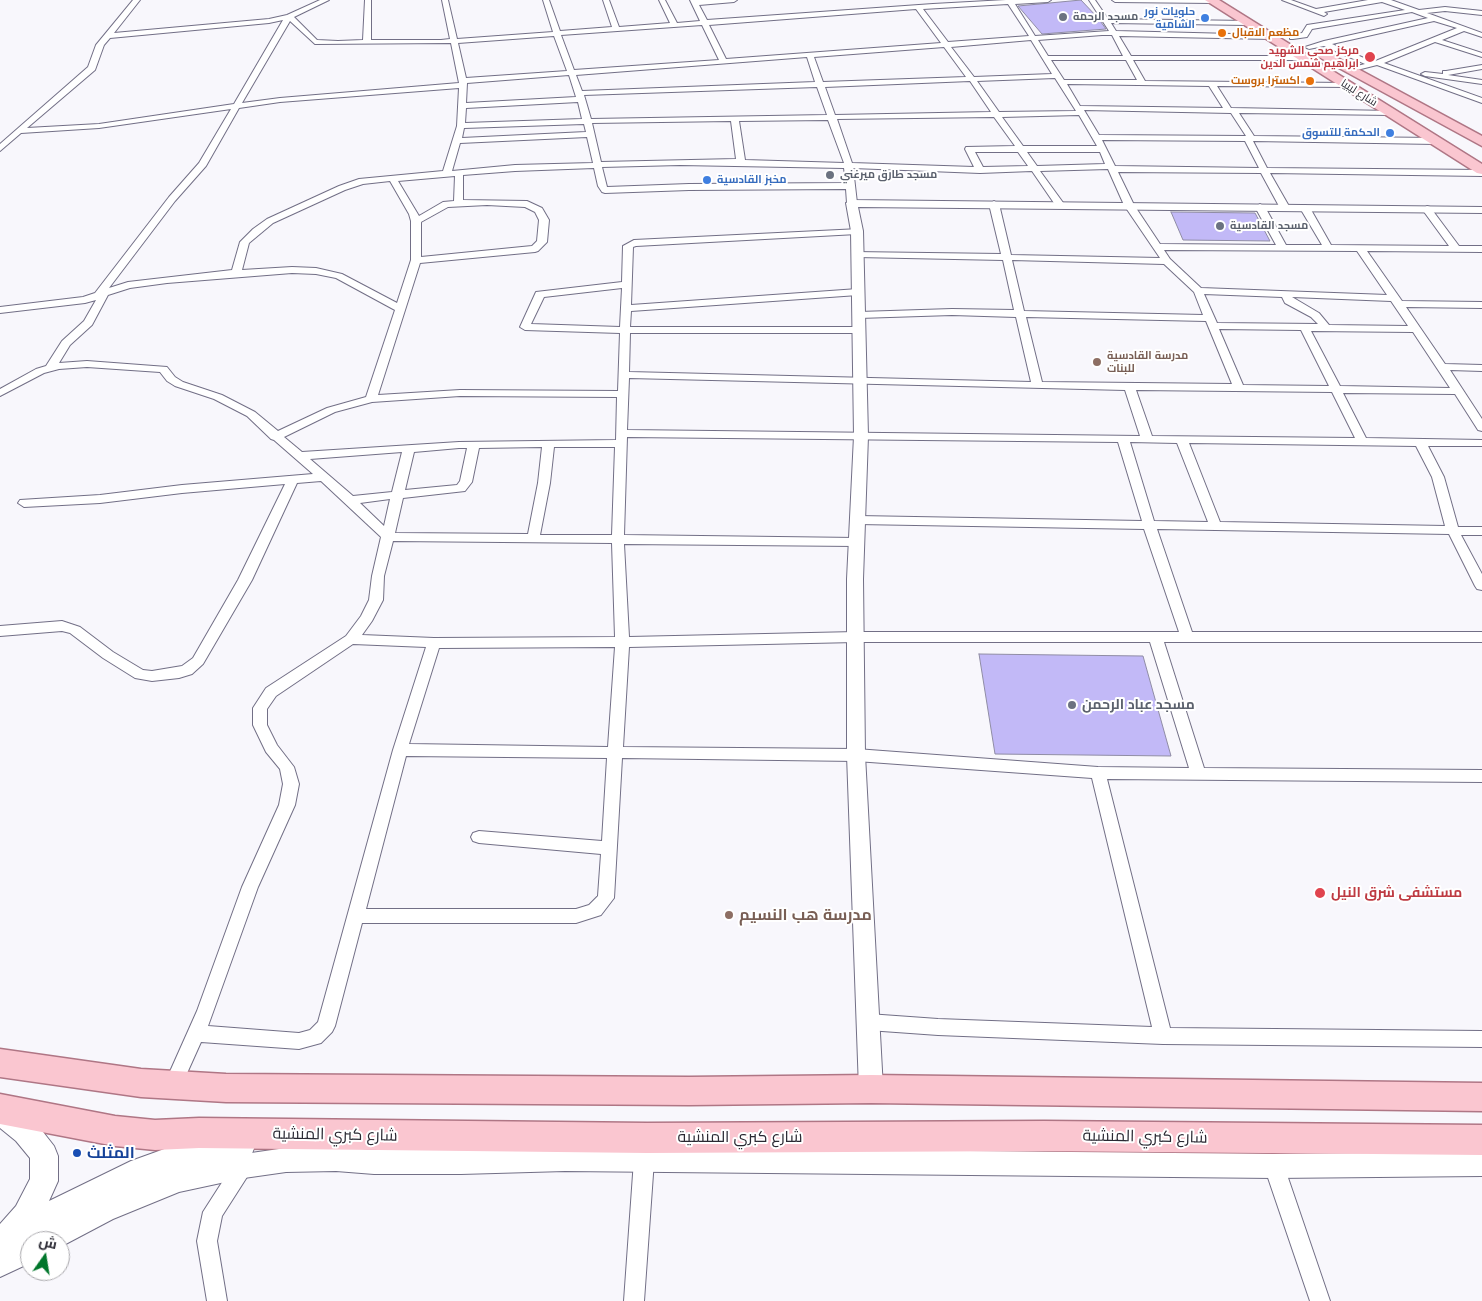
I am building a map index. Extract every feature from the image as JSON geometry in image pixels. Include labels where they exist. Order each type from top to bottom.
[{"type":"main road","name":"شارع ليبيا","points":[[1228,0],[1293,37],[1307,52],[1346,85],[1482,171]]},
{"type":"main road","name":"شارع ليبيا","points":[[1212,1],[1271,37],[1352,70],[1482,142]]},
{"type":"main road","points":[[0,1063],[102,1078],[226,1088],[689,1092],[871,1089],[1482,1096]]},
{"type":"main road","name":"شارع كبري المنشية","points":[[0,1109],[115,1131],[155,1135],[199,1133],[647,1138],[1044,1136],[1482,1140]]},
{"type":"main road","points":[[0,1115],[9,1118],[40,1147],[44,1156],[44,1181],[26,1216],[0,1243]]},
{"type":"main road","points":[[0,1243],[32,1224],[103,1188],[141,1171],[181,1157],[217,1148],[351,1136]]},
{"type":"street","points":[[0,148],[92,68],[96,54],[106,36],[136,0]]},
{"type":"street","points":[[106,36],[269,22],[289,16],[326,0]]},
{"type":"street","points":[[367,41],[368,0]]},
{"type":"street","points":[[445,0],[463,83],[461,126],[446,173]]},
{"type":"street","points":[[546,0],[580,96],[591,134],[602,186],[609,190],[688,187],[851,186]]},
{"type":"street","points":[[606,0],[616,30]]},
{"type":"street","points":[[662,0],[675,25]]},
{"type":"street","points":[[724,62],[694,2],[734,0]]},
{"type":"street","points":[[289,16],[315,42],[454,42],[918,7],[948,2],[1048,0]]},
{"type":"street","points":[[1092,0],[1114,33],[1142,82]]},
{"type":"street","points":[[1115,0],[1212,1]]},
{"type":"street","points":[[1285,0],[1344,22]]},
{"type":"street","points":[[1315,11],[1382,0],[1482,35]]},
{"type":"street","points":[[1010,1],[1096,137],[1128,205],[1167,261],[1198,291],[1239,388]]},
{"type":"street","points":[[918,7],[971,78],[1059,204]]},
{"type":"street","points":[[1293,37],[1304,35],[1310,27],[1413,12],[1481,9]]},
{"type":"street","points":[[51,367],[66,343],[88,323],[101,295],[172,199],[203,164],[238,107],[289,16]]},
{"type":"street","points":[[1046,58],[1128,58],[1307,52],[1324,43],[1434,19]]},
{"type":"street","points":[[1106,21],[1248,23]]},
{"type":"street","points":[[1352,70],[1462,29]]},
{"type":"street","points":[[462,106],[580,96],[724,62],[1114,33],[1271,37]]},
{"type":"street","points":[[1435,40],[1482,55]]},
{"type":"street","points":[[1324,43],[1374,63],[1407,73],[1482,101]]},
{"type":"street","points":[[810,56],[849,166],[857,231],[861,436],[856,542],[856,754],[871,1089]]},
{"type":"street","points":[[1436,75],[1482,67]]},
{"type":"street","points":[[18,131],[99,126],[299,98],[572,73],[819,84],[971,78],[1346,85]]},
{"type":"street","points":[[1407,73],[1482,82]]},
{"type":"street","points":[[1211,83],[1250,136],[1249,142],[1285,208]]},
{"type":"street","points":[[461,126],[996,115],[1080,110],[1391,112]]},
{"type":"street","points":[[735,120],[741,162]]},
{"type":"street","points":[[457,140],[591,134]]},
{"type":"street","points":[[1096,137],[1436,141]]},
{"type":"street","points":[[980,170],[969,149],[1102,148]]},
{"type":"street","points":[[236,273],[245,242],[249,236],[270,221],[352,184],[446,173],[598,164],[741,162],[980,170],[1111,167],[1482,171]]},
{"type":"street","points":[[458,202],[459,172]]},
{"type":"street","points":[[371,399],[416,260],[416,221],[409,203],[392,178]]},
{"type":"street","points":[[416,221],[441,206],[458,202],[522,202],[533,206],[543,214],[544,220],[542,242],[538,247],[530,250],[416,260]]},
{"type":"street","points":[[852,202],[1482,210]]},
{"type":"street","points":[[994,204],[1037,384]]},
{"type":"street","points":[[1260,207],[1284,249]]},
{"type":"street","points":[[1305,208],[1328,248]]},
{"type":"street","points":[[1427,209],[1456,249]]},
{"type":"street","points":[[356,916],[576,916],[595,910],[606,898],[622,642],[618,539],[628,246],[630,244],[857,231]]},
{"type":"street","points":[[1158,246],[1284,249],[1482,249]]},
{"type":"street","points":[[1360,248],[1482,428]]},
{"type":"street","points":[[857,254],[1167,261]]},
{"type":"street","points":[[0,310],[86,300],[128,285],[236,273],[292,270],[328,272],[400,308]]},
{"type":"street","points":[[627,284],[540,294],[525,325],[533,328],[626,330],[859,330]]},
{"type":"street","points":[[1198,291],[1482,306]]},
{"type":"street","points":[[627,308],[858,292]]},
{"type":"street","points":[[1286,295],[1289,301],[1315,315],[1326,328]]},
{"type":"street","points":[[859,315],[1021,312],[1305,328],[1416,329]]},
{"type":"street","points":[[1305,328],[1362,441]]},
{"type":"street","points":[[0,393],[51,367],[87,364],[163,369],[171,379],[179,384],[218,397],[251,414],[275,437],[350,500],[388,537],[856,542]]},
{"type":"street","points":[[1442,367],[1482,368]]},
{"type":"street","points":[[624,375],[1458,391]]},
{"type":"street","points":[[1129,386],[1147,439]]},
{"type":"street","points":[[275,437],[331,410],[371,399],[460,394],[624,394]]},
{"type":"street","points":[[299,456],[408,448],[548,444],[621,438],[861,436],[1482,443]]},
{"type":"street","points":[[1123,439],[1149,524],[1188,637]]},
{"type":"street","points":[[1182,440],[1216,526]]},
{"type":"street","points":[[1420,442],[1438,477],[1453,531],[1482,586]]},
{"type":"street","points":[[533,539],[544,483],[548,444]]},
{"type":"street","points":[[350,500],[461,488],[466,482],[474,445]]},
{"type":"street","points":[[173,1085],[196,1034],[250,887],[287,805],[291,784],[286,767],[271,748],[260,725],[260,708],[271,692],[351,639],[367,618],[376,600],[378,576],[408,448]]},
{"type":"street","points":[[24,502],[100,499],[324,477]]},
{"type":"street","points":[[0,630],[62,626],[75,630],[108,655],[140,674],[152,676],[179,673],[187,670],[198,661],[245,580],[293,480]]},
{"type":"street","points":[[858,520],[1482,531]]},
{"type":"street","points":[[351,639],[434,643],[622,642],[856,637],[1482,637]]},
{"type":"street","points":[[1156,638],[1198,773]]},
{"type":"street","points":[[196,1034],[299,1041],[315,1037],[326,1026],[400,750],[434,643]]},
{"type":"street","points":[[400,750],[856,754],[1098,773],[1482,776]]},
{"type":"street","points":[[1098,773],[1163,1036]]},
{"type":"street","points":[[479,836],[610,848]]},
{"type":"street","points":[[868,1022],[938,1027],[1163,1036],[1482,1039]]},
{"type":"street","points":[[64,1231],[105,1210],[179,1180],[244,1166],[286,1160],[462,1162],[565,1159],[1274,1166],[1482,1164]]},
{"type":"street","points":[[634,1301],[644,1160]]},
{"type":"street","points":[[216,1301],[208,1241],[213,1212],[244,1166]]},
{"type":"street","points":[[1274,1166],[1320,1301]]},
{"type":"street","points":[[0,1264],[20,1254]]},
{"type":"building","name":"مسجد الرحمة","points":[[1081,0],[1106,29],[1042,34],[1018,6]]},
{"type":"building","name":"مسجد القادسية","points":[[1171,212],[1255,213],[1270,241],[1183,240]]},
{"type":"building","name":"مسجد عباد الرحمن","points":[[979,654],[1143,656],[1171,756],[995,754]]},
{"type":"place","name":"مسجد الرحمة","points":[[1063,17]]},
{"type":"place","name":"حلويات نور الشامية","points":[[1205,18]]},
{"type":"place","name":"مظعم الاقبال","points":[[1222,33]]},
{"type":"place","name":"مركز صحي الشهيد ابراهيم شمس الدين","points":[[1370,57]]},
{"type":"place","name":"اكسترا بروست","points":[[1310,81]]},
{"type":"place","name":"الحكمة للتسوق","points":[[1390,133]]},
{"type":"place","name":"مسجد طارق ميرغني","points":[[830,175]]},
{"type":"place","name":"مخبز القادسية","points":[[707,180]]},
{"type":"place","name":"مسجد القادسية","points":[[1220,226]]},
{"type":"place","name":"مدرسة القادسية للبنات","points":[[1097,362]]},
{"type":"place","name":"مسجد عباد الرحمن","points":[[1072,705]]},
{"type":"place","name":"مستشفى شرق النيل","points":[[1320,893]]},
{"type":"place","name":"مدرسة هب النسيم","points":[[729,915]]},
{"type":"place","name":"المثلث","points":[[77,1153]]}]
